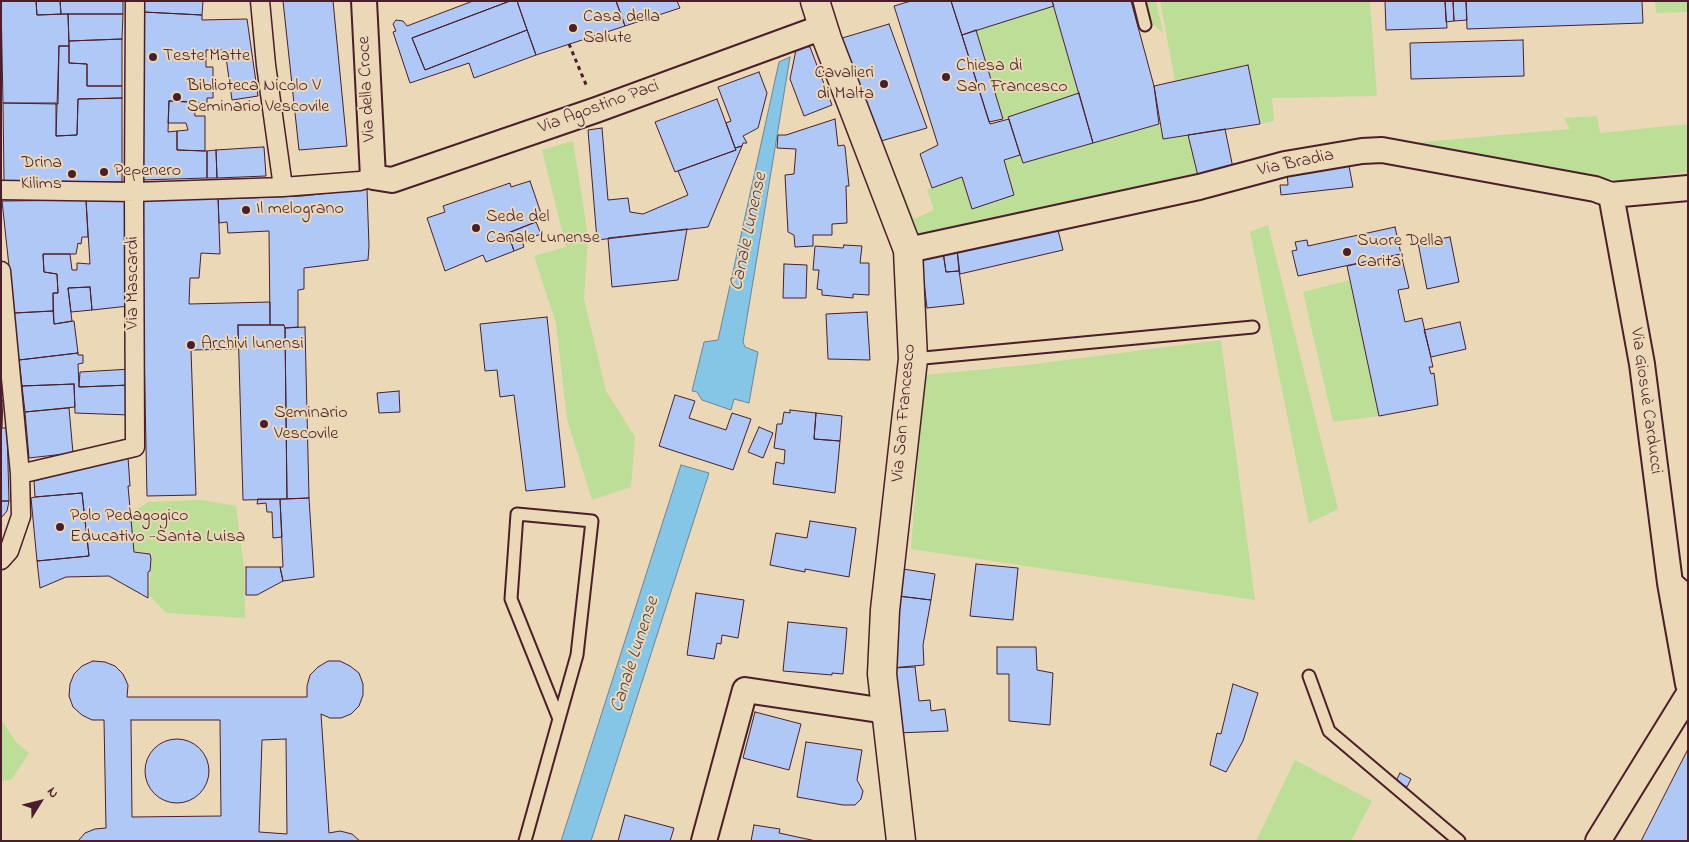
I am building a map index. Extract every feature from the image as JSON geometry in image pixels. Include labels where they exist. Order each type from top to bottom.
[{"type":"street","name":"Via Mascardi","points":[[20,474],[135,447],[134,192],[136,1]]},
{"type":"street","points":[[260,1],[266,65],[283,187]]},
{"type":"street","name":"Via della Croce","points":[[364,1],[373,177]]},
{"type":"street","name":"Via San Francesco","points":[[815,1],[823,27],[908,250],[913,359],[885,610],[882,674],[901,841]]},
{"type":"street","name":"Via Agostino Paci","points":[[373,177],[392,180],[596,110],[823,27]]},
{"type":"street","name":"Via Bradia","points":[[908,250],[1199,187],[1285,164],[1362,151],[1382,150],[1595,189],[1611,196],[1688,188]]},
{"type":"street","points":[[1,190],[134,192],[283,187],[360,181],[373,177]]},
{"type":"street","name":"Via Giosuè Carducci","points":[[1611,196],[1642,364],[1670,583],[1688,684]]},
{"type":"street","points":[[1,271],[20,474],[21,516],[10,551],[1,560]]},
{"type":"street","points":[[1670,583],[1688,599]]},
{"type":"street","points":[[704,841],[745,690],[886,711]]},
{"type":"street","points":[[1598,841],[1688,695]]},
{"type":"lane","points":[[1140,1],[1145,25]]},
{"type":"lane","points":[[913,359],[1253,327]]},
{"type":"lane","points":[[526,841],[577,655],[592,521],[517,514],[511,599],[559,719]]},
{"type":"lane","points":[[1308,676],[1329,731],[1459,841]]},
{"type":"path","points":[[570,44],[596,110]]},
{"type":"green space","points":[[1145,1],[1156,1],[1163,33],[1150,22]]},
{"type":"green space","points":[[1160,1],[1370,1],[1377,96],[1272,98],[1274,121],[1260,124],[1248,65],[1175,81]]},
{"type":"green space","points":[[1655,1],[1688,1],[1688,12],[1656,13]]},
{"type":"green space","points":[[1054,6],[1079,93],[1003,119],[976,30]]},
{"type":"green space","points":[[1597,116],[1600,133],[1688,124],[1688,172],[1621,181],[1400,144],[1570,129],[1564,118]]},
{"type":"green space","points":[[1159,124],[1163,139],[1188,135],[1198,176],[910,237],[891,188],[901,187],[914,219],[934,210],[927,189],[962,177],[972,209],[1014,195],[1004,160],[1020,155],[1023,163]]},
{"type":"green space","points":[[573,141],[588,236],[584,299],[606,391],[635,437],[631,487],[592,500],[567,419],[556,323],[534,256],[566,247],[542,150]]},
{"type":"green space","points":[[1268,225],[1338,509],[1309,523],[1250,232]]},
{"type":"green space","points":[[1350,280],[1379,416],[1333,422],[1303,292]]},
{"type":"green space","points":[[1221,340],[1255,600],[911,549],[924,375],[1027,365]]},
{"type":"green space","points":[[202,500],[236,506],[244,567],[245,618],[166,613],[149,595],[152,553],[134,551],[131,513],[148,502]]},
{"type":"green space","points":[[1,719],[15,741],[29,753],[11,780],[1,781]]},
{"type":"green space","points":[[1295,760],[1372,801],[1351,841],[1256,841]]},
{"type":"water","name":"Canale Lunense","points":[[790,57],[743,342],[745,347],[758,352],[749,403],[734,399],[731,410],[702,400],[697,392],[692,391],[704,342],[718,340],[779,62]]},
{"type":"water","name":"Canale Lunense","points":[[681,465],[709,473],[591,841],[561,841]]},
{"type":"building","points":[[1,1],[36,1],[37,15],[68,14],[69,46],[59,46],[58,104],[3,103]]},
{"type":"building","points":[[36,1],[60,1],[61,14],[37,15]]},
{"type":"building","points":[[60,1],[123,1],[123,14],[61,14]]},
{"type":"building","points":[[143,1],[203,1],[202,15],[143,12]]},
{"type":"building","points":[[283,1],[333,1],[347,146],[299,150]]},
{"type":"building","points":[[473,1],[510,1],[412,38],[425,70],[527,30],[536,55],[474,78],[469,63],[410,83],[393,32],[396,31],[393,24],[396,20],[403,21],[407,26]]},
{"type":"building","points":[[510,1],[517,1],[527,30],[425,70],[412,38]]},
{"type":"building","name":"Casa della Salute","points":[[517,1],[616,1],[625,26],[536,55]]},
{"type":"building","points":[[616,1],[677,1],[680,8],[625,26]]},
{"type":"building","name":"Chiesa di San Francesco","points":[[911,1],[951,1],[990,124],[1009,119],[1020,155],[1004,160],[1014,195],[972,209],[962,177],[932,188],[920,154],[938,145],[894,6]]},
{"type":"building","points":[[951,1],[1052,1],[1054,6],[962,35]]},
{"type":"building","points":[[1052,1],[1131,1],[1154,86],[1159,124],[1093,143]]},
{"type":"building","points":[[1385,1],[1445,1],[1447,28],[1386,30]]},
{"type":"building","points":[[1445,1],[1453,1],[1454,21],[1446,22]]},
{"type":"building","points":[[1453,1],[1466,1],[1467,20],[1454,21]]},
{"type":"building","points":[[1466,1],[1642,1],[1643,23],[1467,29]]},
{"type":"building","name":"Biblioteca Nicolo V Seminario Vescovile","points":[[143,12],[202,15],[202,20],[247,19],[258,96],[232,100],[225,50],[206,50],[206,67],[213,67],[213,98],[207,98],[207,103],[169,101],[168,132],[177,131],[177,150],[207,151],[207,178],[141,180]]},
{"type":"building","points":[[68,14],[123,14],[122,39],[69,41]]},
{"type":"building","name":"Cavalieri di Malta","points":[[889,24],[927,128],[881,141],[839,39]]},
{"type":"building","points":[[976,30],[1003,119],[989,122],[962,35]]},
{"type":"building","points":[[122,39],[122,86],[87,86],[87,64],[69,63],[69,41]]},
{"type":"building","points":[[1523,40],[1524,76],[1411,79],[1410,43]]},
{"type":"building","points":[[797,45],[810,47],[832,105],[804,116],[790,79]]},
{"type":"building","points":[[59,46],[69,46],[69,63],[87,64],[87,86],[122,86],[122,98],[78,99],[77,135],[56,136]]},
{"type":"building","points":[[1248,65],[1260,124],[1163,139],[1154,86]]},
{"type":"building","points":[[759,72],[767,93],[758,128],[743,136],[747,143],[743,143],[742,146],[735,148],[726,123],[731,121],[718,87]]},
{"type":"building","points":[[1079,93],[1093,143],[1023,163],[1008,117]]},
{"type":"building","points":[[122,98],[122,182],[4,181],[3,103],[56,103],[56,136],[77,135],[78,99]]},
{"type":"building","points":[[717,99],[736,150],[675,172],[655,122]]},
{"type":"building","points":[[169,101],[194,102],[195,116],[205,116],[205,151],[177,150],[177,131],[188,130],[186,123],[168,123]]},
{"type":"building","points":[[835,119],[838,146],[844,145],[845,147],[849,186],[846,186],[847,223],[832,224],[832,235],[813,235],[813,246],[795,247],[794,235],[788,232],[785,175],[794,174],[796,149],[777,148],[778,135],[786,135]]},
{"type":"building","points":[[602,128],[608,200],[628,198],[630,212],[643,214],[688,195],[678,171],[736,150],[735,148],[742,146],[708,227],[597,240],[588,130]]},
{"type":"building","points":[[1225,129],[1233,168],[1198,176],[1188,135]]},
{"type":"building","points":[[264,147],[266,176],[217,178],[216,150]]},
{"type":"building","points":[[216,150],[217,178],[207,178],[207,151]]},
{"type":"building","points":[[1349,166],[1353,187],[1281,195],[1280,185],[1288,185],[1287,172]]},
{"type":"building","name":"Sede del Canale Lunense","points":[[530,181],[543,219],[508,233],[514,251],[486,262],[483,255],[445,271],[427,218],[445,212],[443,206],[510,183],[511,187]]},
{"type":"building","points":[[367,189],[368,260],[304,268],[304,289],[298,290],[298,327],[285,328],[284,325],[270,325],[269,231],[228,233],[227,222],[219,223],[218,197],[220,199],[302,196]]},
{"type":"building","name":"Archivi lunensi","points":[[218,197],[220,254],[201,253],[199,278],[190,278],[189,304],[270,302],[270,325],[238,325],[238,349],[191,350],[196,495],[147,496],[141,199]]},
{"type":"building","points":[[86,200],[88,237],[82,237],[81,244],[78,243],[76,254],[43,254],[44,272],[57,274],[58,293],[53,293],[53,311],[14,313],[2,201]]},
{"type":"building","points":[[86,200],[128,200],[129,306],[92,310],[90,287],[68,288],[72,321],[54,324],[53,293],[58,293],[57,274],[44,272],[43,254],[70,254],[72,270],[77,270],[77,263],[90,264]]},
{"type":"building","points":[[536,222],[541,234],[522,241],[524,247],[514,251],[508,233]]},
{"type":"building","points":[[1057,226],[1063,250],[960,274],[957,249]]},
{"type":"building","name":"Suore Della Carita'","points":[[1395,227],[1401,254],[1298,276],[1292,251],[1297,250],[1295,242],[1307,240],[1308,246]]},
{"type":"building","points":[[687,229],[678,280],[612,287],[608,238]]},
{"type":"building","points":[[1450,237],[1459,282],[1427,289],[1418,243]]},
{"type":"building","points":[[844,245],[862,246],[860,263],[869,263],[869,295],[853,294],[853,298],[822,295],[822,290],[817,289],[819,270],[813,270],[815,246],[843,248]]},
{"type":"building","points":[[957,249],[959,271],[946,272],[943,252]]},
{"type":"building","points":[[943,252],[946,272],[959,271],[964,304],[927,308],[921,257]]},
{"type":"building","name":"Suore Della Carita'","points":[[1401,254],[1409,288],[1398,290],[1405,322],[1422,318],[1433,367],[1429,367],[1431,374],[1434,373],[1438,405],[1379,416],[1347,266]]},
{"type":"building","points":[[784,264],[807,265],[806,298],[783,298]]},
{"type":"building","points":[[90,287],[92,310],[71,312],[68,288]]},
{"type":"building","points":[[53,311],[54,324],[74,321],[78,353],[19,360],[14,313]]},
{"type":"building","points":[[867,312],[870,360],[828,359],[826,314]]},
{"type":"building","points":[[547,317],[565,487],[526,491],[514,395],[500,397],[497,370],[485,371],[480,324]]},
{"type":"building","points":[[1460,322],[1466,349],[1431,357],[1424,330]]},
{"type":"building","name":"Seminario Vescovile","points":[[238,325],[284,325],[285,328],[287,499],[243,500]]},
{"type":"building","points":[[305,327],[309,498],[287,499],[285,328]]},
{"type":"building","points":[[78,353],[78,355],[83,355],[83,363],[78,364],[79,387],[130,385],[129,415],[75,413],[74,384],[22,386],[19,360]]},
{"type":"building","points":[[1,361],[6,400],[1,401]]},
{"type":"building","points":[[131,369],[130,385],[79,387],[80,372]]},
{"type":"building","points":[[74,384],[75,407],[25,412],[22,386]]},
{"type":"building","points":[[399,391],[400,412],[379,413],[377,393]]},
{"type":"building","points":[[675,395],[695,401],[689,418],[726,430],[732,413],[751,419],[733,470],[659,446]]},
{"type":"building","points":[[3,400],[2,428],[1,428],[1,401]]},
{"type":"building","points":[[69,408],[73,453],[29,458],[25,412]]},
{"type":"building","points":[[790,410],[816,413],[814,439],[840,441],[835,493],[773,484],[776,462],[784,464],[785,450],[774,448],[777,424],[782,424],[784,412],[790,413]]},
{"type":"building","points":[[816,413],[842,416],[840,441],[814,439]]},
{"type":"building","points":[[759,427],[773,433],[763,458],[748,452]]},
{"type":"building","points":[[1,428],[7,428],[9,501],[1,501]]},
{"type":"building","points":[[128,457],[130,486],[128,486],[134,552],[150,554],[151,559],[150,571],[148,572],[148,598],[109,576],[66,577],[40,588],[37,561],[89,556],[82,493],[35,497],[34,481]]},
{"type":"building","name":"Polo Pedagogico Educativo -Santa Luisa","points":[[82,493],[89,556],[37,561],[31,498]]},
{"type":"building","points":[[309,498],[314,577],[283,581],[280,567],[283,567],[280,499]]},
{"type":"building","points":[[258,499],[280,499],[282,537],[273,538],[272,512],[267,512],[266,503],[257,504]]},
{"type":"building","points":[[1,501],[9,501],[7,511],[1,518]]},
{"type":"building","points":[[810,521],[856,528],[849,577],[805,569],[805,572],[770,565],[776,533],[807,538]]},
{"type":"building","points":[[976,564],[1018,568],[1013,620],[970,616]]},
{"type":"building","points":[[246,567],[280,567],[283,581],[257,595],[246,595]]},
{"type":"building","points":[[903,569],[935,574],[931,600],[898,596]]},
{"type":"building","points":[[696,593],[744,600],[738,638],[722,635],[721,644],[717,643],[714,659],[687,655]]},
{"type":"building","points":[[898,596],[931,600],[923,645],[924,665],[891,668]]},
{"type":"building","points":[[788,622],[847,628],[843,674],[832,673],[832,675],[783,671]]},
{"type":"building","points":[[997,647],[1036,647],[1037,670],[1053,673],[1050,725],[1009,721],[1009,674],[997,674]]},
{"type":"building","points":[[93,661],[105,662],[115,666],[123,674],[128,685],[127,697],[307,697],[310,675],[318,667],[328,661],[340,661],[350,666],[359,673],[363,684],[363,695],[359,706],[351,714],[341,718],[330,718],[321,714],[329,833],[340,831],[352,834],[360,841],[78,841],[85,833],[95,829],[106,828],[104,720],[92,720],[82,715],[73,707],[69,696],[70,684],[74,674],[82,666]],"holes":[[[131,720],[220,720],[221,816],[132,817]],[[286,739],[287,834],[259,832],[262,740]]]},
{"type":"building","points":[[915,667],[919,701],[930,700],[931,711],[945,709],[948,731],[897,733],[891,668]]},
{"type":"building","points":[[1233,684],[1258,693],[1243,741],[1226,772],[1210,765],[1217,733],[1221,734]]},
{"type":"building","points":[[755,712],[801,724],[789,770],[743,758]]},
{"type":"building","points":[[177,739],[195,745],[203,753],[209,771],[203,789],[195,797],[177,803],[159,797],[151,789],[145,771],[151,753],[159,745]]},
{"type":"building","points":[[806,742],[862,750],[857,780],[863,791],[861,799],[855,805],[843,805],[797,797]]},
{"type":"building","points":[[1688,749],[1688,841],[1641,841]]},
{"type":"building","points":[[1400,773],[1411,779],[1407,787],[1396,781]]},
{"type":"building","points":[[625,815],[674,828],[670,841],[618,841]]},
{"type":"building","points":[[754,825],[780,829],[779,833],[816,841],[751,841]]},
{"type":"place","name":"Casa della Salute","points":[[573,28]]},
{"type":"place","name":"Teste Matte","points":[[153,57]]},
{"type":"place","name":"Chiesa di San Francesco","points":[[946,77]]},
{"type":"place","name":"Cavalieri di Malta","points":[[884,84]]},
{"type":"place","name":"Biblioteca Nicolo V Seminario Vescovile","points":[[177,97]]},
{"type":"place","name":"Pepenero","points":[[104,172]]},
{"type":"place","name":"Drina Kilims","points":[[72,174]]},
{"type":"place","name":"Il melograno","points":[[246,210]]},
{"type":"place","name":"Sede del Canale Lunense","points":[[476,228]]},
{"type":"place","name":"Suore Della Carita'","points":[[1347,252]]},
{"type":"place","name":"Archivi lunensi","points":[[191,345]]},
{"type":"place","name":"Seminario Vescovile","points":[[264,424]]},
{"type":"place","name":"Polo Pedagogico Educativo -Santa Luisa","points":[[60,527]]}]
